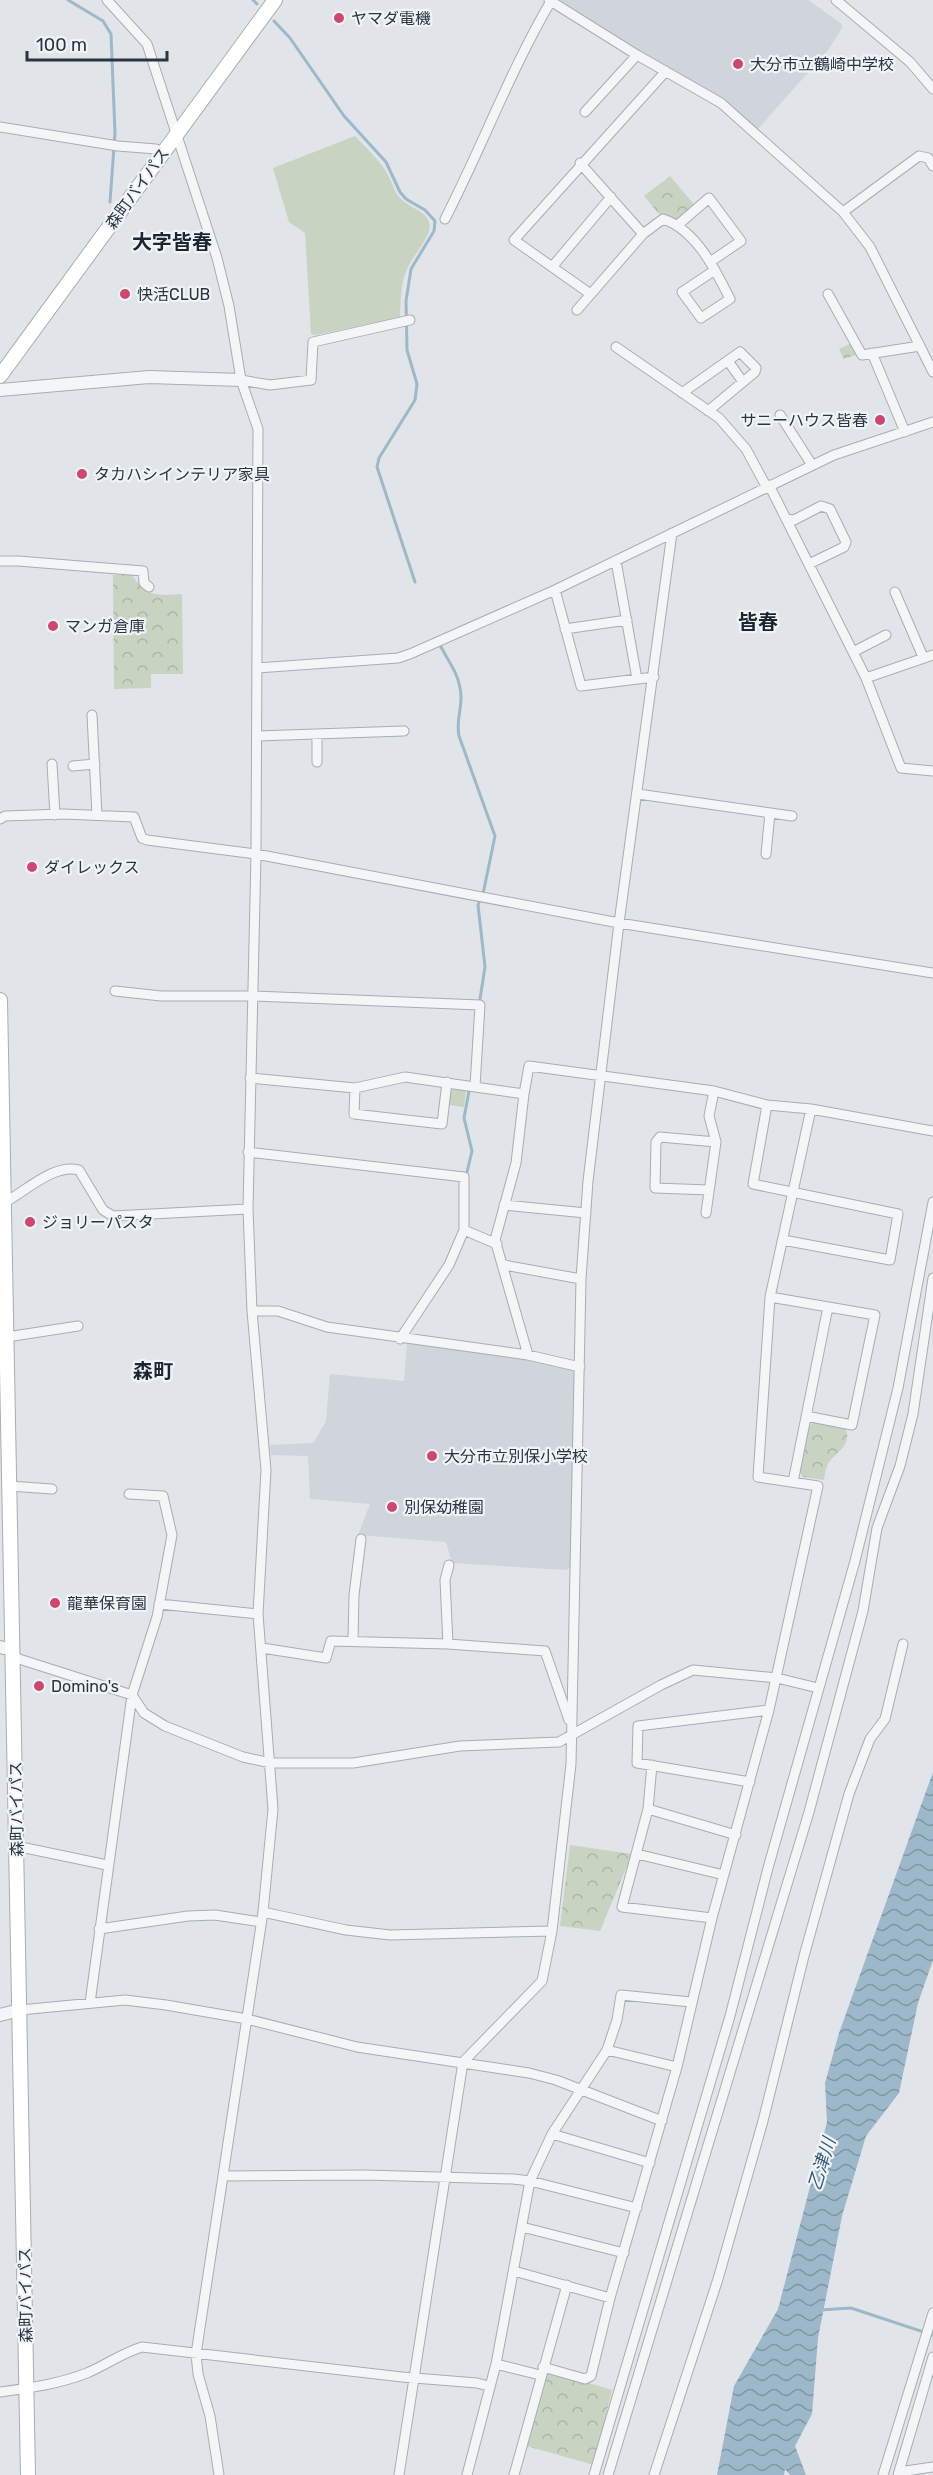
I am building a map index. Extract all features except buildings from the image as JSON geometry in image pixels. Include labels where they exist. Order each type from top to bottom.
[{"type":"main road","name":"森町バイパス","points":[[0,376],[275,0]]},
{"type":"main road","name":"森町バイパス","points":[[0,1000],[9,1486],[6,1650],[16,1846],[28,2475]]},
{"type":"street","points":[[107,0],[147,44],[175,136],[217,258],[229,306],[241,380],[258,429],[256,854],[248,1209],[252,1311],[266,1470],[258,1614],[273,1809],[262,1917],[196,2354],[198,2374],[210,2416],[219,2475]]},
{"type":"street","points":[[836,0],[910,62],[933,89]]},
{"type":"street","points":[[445,219],[480,149],[524,49],[550,1],[637,55],[721,103],[843,212],[870,247],[933,372]]},
{"type":"street","points":[[585,112],[637,55]]},
{"type":"street","points":[[589,293],[514,240],[580,163],[666,70]]},
{"type":"street","points":[[0,128],[118,146],[156,149],[163,153]]},
{"type":"street","points":[[843,212],[919,156],[928,158],[933,166]]},
{"type":"street","points":[[580,163],[643,234]]},
{"type":"street","points":[[552,267],[611,197]]},
{"type":"street","points":[[577,310],[589,293],[643,234],[663,219],[679,224],[713,266],[730,298],[701,318],[682,292],[713,266],[741,241],[709,198],[679,224]]},
{"type":"street","points":[[828,294],[862,355],[920,346]]},
{"type":"street","points":[[0,390],[149,377],[241,380],[270,385],[311,380],[313,342],[407,321]]},
{"type":"street","points":[[616,347],[708,411],[736,436],[786,519],[866,678],[901,768],[933,771]]},
{"type":"street","points":[[682,393],[740,352],[756,368],[756,372],[708,411]]},
{"type":"street","points":[[873,353],[905,432]]},
{"type":"street","points":[[728,361],[743,382]]},
{"type":"street","points":[[780,415],[812,465]]},
{"type":"street","points":[[257,668],[398,658],[555,590],[834,455],[933,422]]},
{"type":"street","points":[[786,519],[794,520],[821,506],[830,509],[846,542],[844,547],[809,564]]},
{"type":"street","points":[[399,2475],[463,2062],[542,1981],[552,1930],[570,1779],[581,1279],[586,1213],[619,923],[672,533]]},
{"type":"street","points":[[0,561],[143,572],[144,583],[149,587]]},
{"type":"street","points":[[616,561],[638,679]]},
{"type":"street","points":[[555,590],[581,686],[654,677]]},
{"type":"street","points":[[866,678],[928,656],[895,592]]},
{"type":"street","points":[[565,629],[627,620]]},
{"type":"street","points":[[853,652],[886,635]]},
{"type":"street","points":[[92,715],[98,815]]},
{"type":"street","points":[[257,736],[404,731]]},
{"type":"street","points":[[317,734],[317,762]]},
{"type":"street","points":[[52,764],[55,815]]},
{"type":"street","points":[[74,766],[95,764]]},
{"type":"street","points":[[638,794],[792,816]]},
{"type":"street","points":[[766,854],[770,813]]},
{"type":"street","points":[[0,819],[5,816],[55,815],[134,817],[142,838],[147,840],[256,854],[619,923],[933,973]]},
{"type":"street","points":[[115,991],[161,996],[252,996],[480,1005],[475,1086]]},
{"type":"street","points":[[528,1355],[495,1240],[516,1163],[529,1066],[714,1091],[767,1105],[811,1109],[933,1131]]},
{"type":"street","points":[[250,1078],[355,1088],[405,1077],[524,1094]]},
{"type":"street","points":[[355,1088],[354,1114],[442,1124],[447,1083]]},
{"type":"street","points":[[706,1212],[716,1142],[709,1116],[714,1091]]},
{"type":"street","points":[[767,1105],[753,1184],[793,1190],[898,1214],[890,1260],[783,1240]]},
{"type":"street","points":[[496,2364],[585,2379],[591,2376],[610,2298],[677,2067],[712,1918],[769,1710],[818,1486],[758,1477],[770,1297],[811,1109]]},
{"type":"street","points":[[709,1190],[655,1188],[656,1142],[660,1137],[716,1142]]},
{"type":"street","points":[[248,1152],[464,1177],[464,1230],[450,1265],[437,1280],[421,1310],[400,1339]]},
{"type":"street","points":[[2,1204],[53,1173],[74,1168],[79,1170],[103,1210],[113,1216],[248,1209]]},
{"type":"street","points":[[594,2475],[730,2016],[818,1688],[855,1561],[898,1388],[933,1202]]},
{"type":"street","points":[[504,1205],[586,1213]]},
{"type":"street","points":[[464,1230],[497,1244]]},
{"type":"street","points":[[504,1265],[581,1279]]},
{"type":"street","points":[[608,2475],[811,1807],[863,1611],[877,1528],[900,1466],[913,1414],[933,1278]]},
{"type":"street","points":[[770,1297],[875,1315],[852,1425],[806,1416]]},
{"type":"street","points":[[793,1482],[828,1307]]},
{"type":"street","points":[[252,1311],[278,1311],[327,1327],[400,1339],[528,1355],[580,1367]]},
{"type":"street","points":[[7,1337],[78,1326]]},
{"type":"street","points":[[9,1486],[52,1489]]},
{"type":"street","points":[[90,2002],[132,1695],[159,1604],[172,1535],[163,1496],[129,1494]]},
{"type":"street","points":[[353,1641],[354,1595],[361,1539]]},
{"type":"street","points":[[448,1644],[445,1580],[449,1566]]},
{"type":"street","points":[[159,1604],[258,1614]]},
{"type":"street","points":[[262,1648],[326,1658],[331,1641],[448,1644],[545,1651],[571,1726]]},
{"type":"street","points":[[654,2475],[718,2279],[757,2143],[849,1794],[870,1739],[885,1719],[903,1644]]},
{"type":"street","points":[[6,1650],[19,1659],[132,1695],[144,1713],[165,1726],[243,1757],[271,1763],[353,1763],[418,1751],[559,1742],[661,1685],[693,1670],[777,1678],[818,1688]]},
{"type":"street","points":[[750,1782],[637,1763],[638,1726],[769,1710]]},
{"type":"street","points":[[651,1765],[648,1809],[638,1854],[622,1907],[712,1918]]},
{"type":"street","points":[[648,1809],[736,1834]]},
{"type":"street","points":[[16,1846],[107,1865]]},
{"type":"street","points":[[638,1854],[724,1875]]},
{"type":"street","points":[[99,1929],[188,1916],[215,1915],[262,1917],[390,1935],[552,1930]]},
{"type":"street","points":[[467,2475],[488,2386],[496,2364],[531,2181],[552,2134],[578,2091],[607,2050],[617,2020],[621,1995],[691,2002]]},
{"type":"street","points":[[0,2015],[20,2010],[125,2000],[247,2019],[357,2047],[529,2073],[556,2080],[578,2091],[662,2121]]},
{"type":"street","points":[[607,2050],[677,2067]]},
{"type":"street","points":[[552,2134],[650,2163]]},
{"type":"street","points":[[224,2176],[446,2176],[531,2181],[637,2208]]},
{"type":"street","points":[[522,2227],[624,2253]]},
{"type":"street","points":[[514,2271],[610,2298]]},
{"type":"street","points":[[514,2475],[567,2285]]},
{"type":"street","points":[[883,2475],[933,2313]]},
{"type":"street","points":[[0,2392],[53,2385],[90,2372],[112,2358],[142,2347],[488,2386]]},
{"type":"street","points":[[933,2357],[899,2473],[933,2467]]},
{"type":"shaded area","name":"大分市立鶴崎中学校","points":[[557,0],[808,0],[842,24],[842,28],[829,49],[757,130],[705,89],[628,46]]},
{"type":"shaded area","name":"大分市立別保小学校","points":[[407,1341],[536,1359],[572,1368],[576,1373],[571,1567],[566,1570],[452,1563],[446,1542],[358,1535],[370,1504],[310,1499],[308,1456],[271,1455],[270,1445],[313,1443],[326,1421],[330,1374],[404,1381]]},
{"type":"green space","points":[[355,136],[383,167],[395,192],[405,203],[425,216],[430,225],[429,231],[405,273],[401,292],[400,317],[316,335],[311,334],[305,233],[289,222],[273,168]]},
{"type":"green space","points":[[670,176],[697,208],[679,224],[663,219],[644,196]]},
{"type":"green space","points":[[852,343],[858,354],[844,359],[839,349]]},
{"type":"green space","points":[[113,575],[132,575],[142,588],[153,594],[182,594],[183,674],[151,674],[151,688],[114,689]]},
{"type":"green space","points":[[466,1090],[464,1107],[449,1105],[451,1091]]},
{"type":"green space","points":[[814,1422],[845,1428],[847,1433],[846,1442],[830,1461],[824,1480],[804,1477],[799,1472],[809,1426]]},
{"type":"green space","points":[[570,1845],[632,1854],[600,1931],[560,1926]]},
{"type":"green space","points":[[544,2369],[612,2390],[594,2465],[523,2445]]},
{"type":"water","name":"乙津川","points":[[933,1772],[933,1960],[918,2003],[899,2093],[866,2136],[842,2216],[818,2338],[812,2414],[795,2446],[806,2475],[790,2475],[785,2469],[784,2475],[717,2475],[734,2386],[778,2309],[827,2122],[825,2083],[839,2033]]},
{"type":"waterway","points":[[68,0],[103,21],[111,34],[115,133],[110,202]]},
{"type":"waterway","points":[[253,0],[257,4]]},
{"type":"waterway","points":[[274,21],[290,38],[344,116],[386,162],[400,192],[406,199],[425,210],[435,221],[434,231],[411,269],[406,301],[407,350],[417,384],[415,400],[379,458],[377,467],[415,582]]},
{"type":"waterway","points":[[440,645],[459,683],[461,698],[459,736],[495,836],[483,894]]},
{"type":"waterway","points":[[480,900],[478,905],[485,967],[480,999]]},
{"type":"waterway","points":[[467,1172],[472,1151],[464,1118],[469,1091]]},
{"type":"waterway","points":[[820,2310],[851,2308],[933,2335]]},
{"type":"place","name":"ヤマダ電機","points":[[339,18]]},
{"type":"place","name":"大分市立鶴崎中学校","points":[[738,64]]},
{"type":"place","name":"快活CLUB","points":[[125,294]]},
{"type":"place","name":"サニーハウス皆春","points":[[880,420]]},
{"type":"place","name":"タカハシインテリア家具","points":[[82,474]]},
{"type":"place","name":"マンガ倉庫","points":[[53,626]]},
{"type":"place","name":"ダイレックス","points":[[32,867]]},
{"type":"place","name":"ジョリーパスタ","points":[[30,1222]]},
{"type":"place","name":"大分市立別保小学校","points":[[432,1456]]},
{"type":"place","name":"別保幼稚園","points":[[392,1507]]},
{"type":"place","name":"龍華保育園","points":[[55,1603]]},
{"type":"place","name":"Domino's","points":[[39,1686]]},
{"type":"district","name":"大字皆春","points":[[172,242]]},
{"type":"district","name":"皆春","points":[[758,622]]},
{"type":"district","name":"森町","points":[[153,1371]]}]
